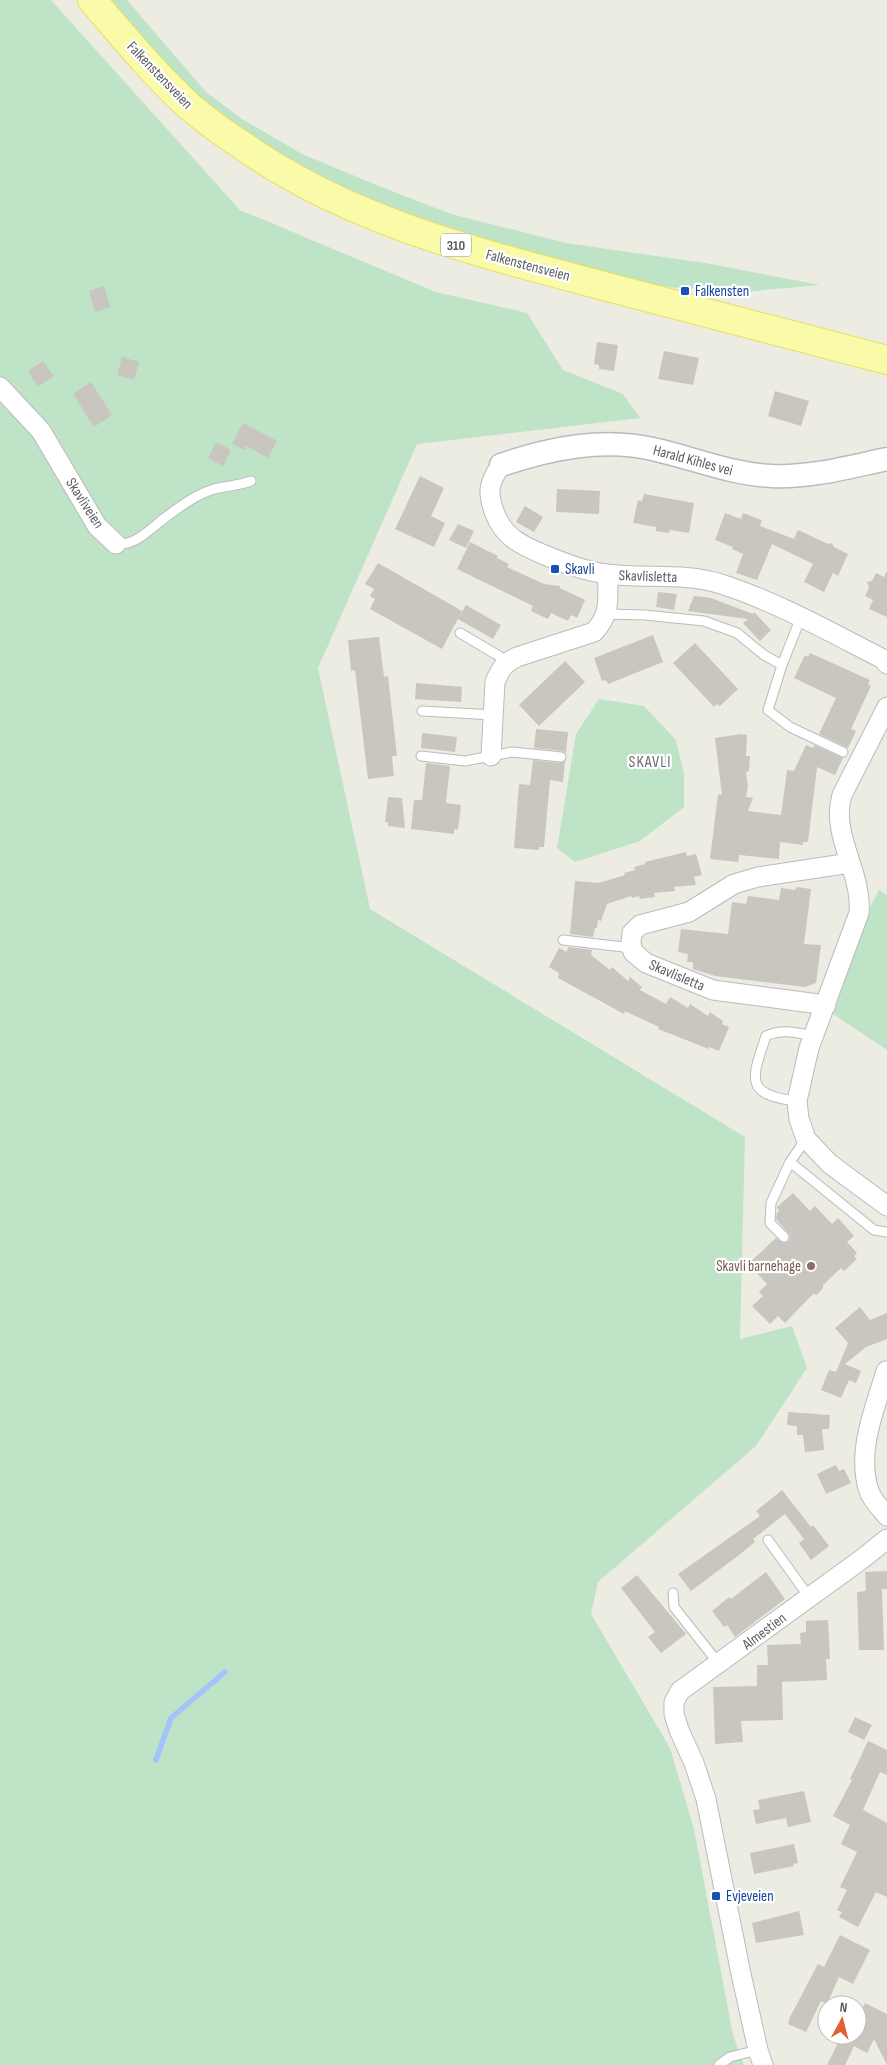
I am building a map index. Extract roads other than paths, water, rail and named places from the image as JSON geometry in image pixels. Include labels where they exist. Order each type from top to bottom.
[{"type":"main road","name":"Falkenstensveien","points":[[92,0],[135,51],[190,106],[244,147],[298,180],[371,216],[436,239],[533,267],[887,360]]},
{"type":"street","name":"Skavliveien","points":[[0,386],[41,431],[97,526],[116,544]]},
{"type":"street","name":"Harald Kihles vei","points":[[501,465],[529,456],[580,446],[620,443],[658,450],[734,471],[772,476],[818,473],[887,459]]},
{"type":"street","name":"Skavlisletta","points":[[501,465],[492,479],[490,494],[497,520],[504,532],[520,545],[575,567],[608,574],[691,578],[718,583],[746,592],[801,617],[883,659],[887,664]]},
{"type":"street","name":"Skavlisletta","points":[[607,614],[608,574]]},
{"type":"street","points":[[491,756],[495,682],[506,662],[594,632],[607,614]]},
{"type":"street","points":[[887,707],[842,795],[839,805],[838,818],[859,891],[859,913],[814,1036],[796,1101],[799,1119],[806,1140],[830,1164],[887,1206]]},
{"type":"street","points":[[632,948],[632,933],[640,925],[690,912],[734,884],[758,877],[850,863]]},
{"type":"street","name":"Skavlisletta","points":[[632,948],[646,963],[713,990],[826,1005]]},
{"type":"street","points":[[886,1371],[866,1443],[864,1468],[869,1493],[887,1516]]},
{"type":"street","name":"Almestien","points":[[760,2057],[741,1974],[706,1800],[694,1763],[678,1730],[674,1714],[674,1702],[680,1692],[862,1560],[887,1538]]},
{"type":"lane","name":"Skavliveien","points":[[116,544],[129,543],[139,538],[168,515],[204,492],[223,485],[240,485],[251,480]]},
{"type":"lane","points":[[607,614],[645,615],[704,621],[737,633],[764,656],[782,665]]},
{"type":"lane","points":[[801,617],[782,665],[768,710],[790,727],[843,752]]},
{"type":"lane","points":[[460,633],[506,662]]},
{"type":"lane","points":[[422,711],[494,715]]},
{"type":"lane","points":[[421,756],[465,762],[512,752],[562,757]]},
{"type":"lane","points":[[563,940],[632,948]]},
{"type":"lane","points":[[796,1101],[779,1099],[762,1093],[755,1082],[755,1069],[766,1036],[775,1032],[790,1032],[814,1036]]},
{"type":"lane","points":[[784,1237],[770,1223],[771,1203],[790,1162],[806,1140]]},
{"type":"lane","points":[[790,1162],[874,1230],[887,1232]]},
{"type":"lane","points":[[768,1540],[809,1597]]},
{"type":"lane","points":[[673,1593],[674,1607],[719,1665]]},
{"type":"lane","points":[[719,2065],[730,2057],[760,2057]]},
{"type":"waterway","points":[[156,1760],[171,1718],[225,1672]]},
{"type":"place","name":"Falkensten","points":[[685,291]]},
{"type":"place","name":"Skavli","points":[[555,569]]},
{"type":"place","name":"Skavli barnehage","points":[[811,1266]]},
{"type":"place","name":"Evjeveien","points":[[716,1896]]},
{"type":"district","name":"SKAVLI","points":[[650,761]]}]
